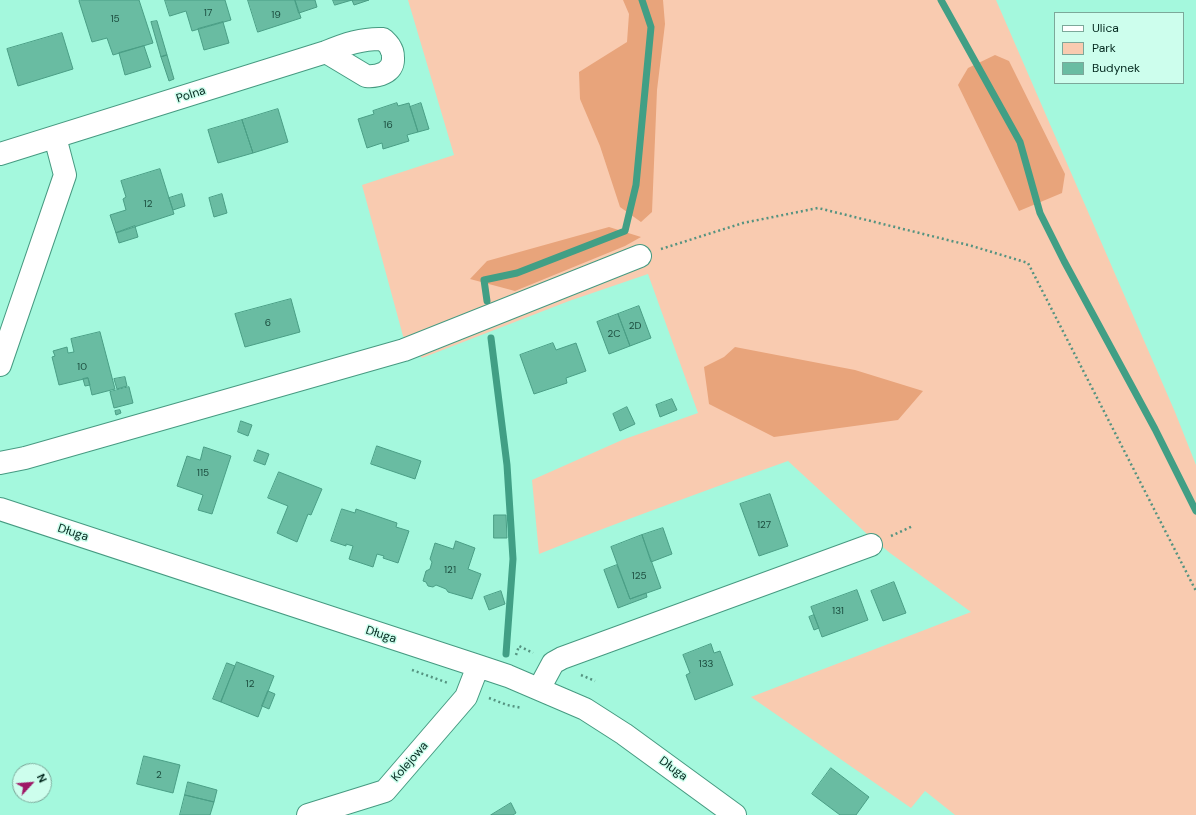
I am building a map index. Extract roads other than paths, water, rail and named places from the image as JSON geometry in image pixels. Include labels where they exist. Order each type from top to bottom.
[{"type":"street","name":"Polna","points":[[0,154],[326,52]]},
{"type":"street","points":[[0,365],[65,175],[55,137]]},
{"type":"street","points":[[0,463],[25,458],[404,350],[640,256]]},
{"type":"street","name":"Długa","points":[[0,509],[508,676],[585,709],[624,734],[735,815]]},
{"type":"street","points":[[539,689],[552,662],[871,544]]},
{"type":"street","name":"Kolejowa","points":[[308,815],[385,791],[466,697],[478,666]]},
{"type":"waterway","points":[[487,301],[484,280],[517,273],[625,231],[636,185],[651,27],[642,0]]},
{"type":"waterway","points":[[941,0],[1020,142],[1040,213],[1064,261],[1155,429],[1196,511]]},
{"type":"waterway","points":[[491,338],[507,465],[513,559],[506,654]]}]
